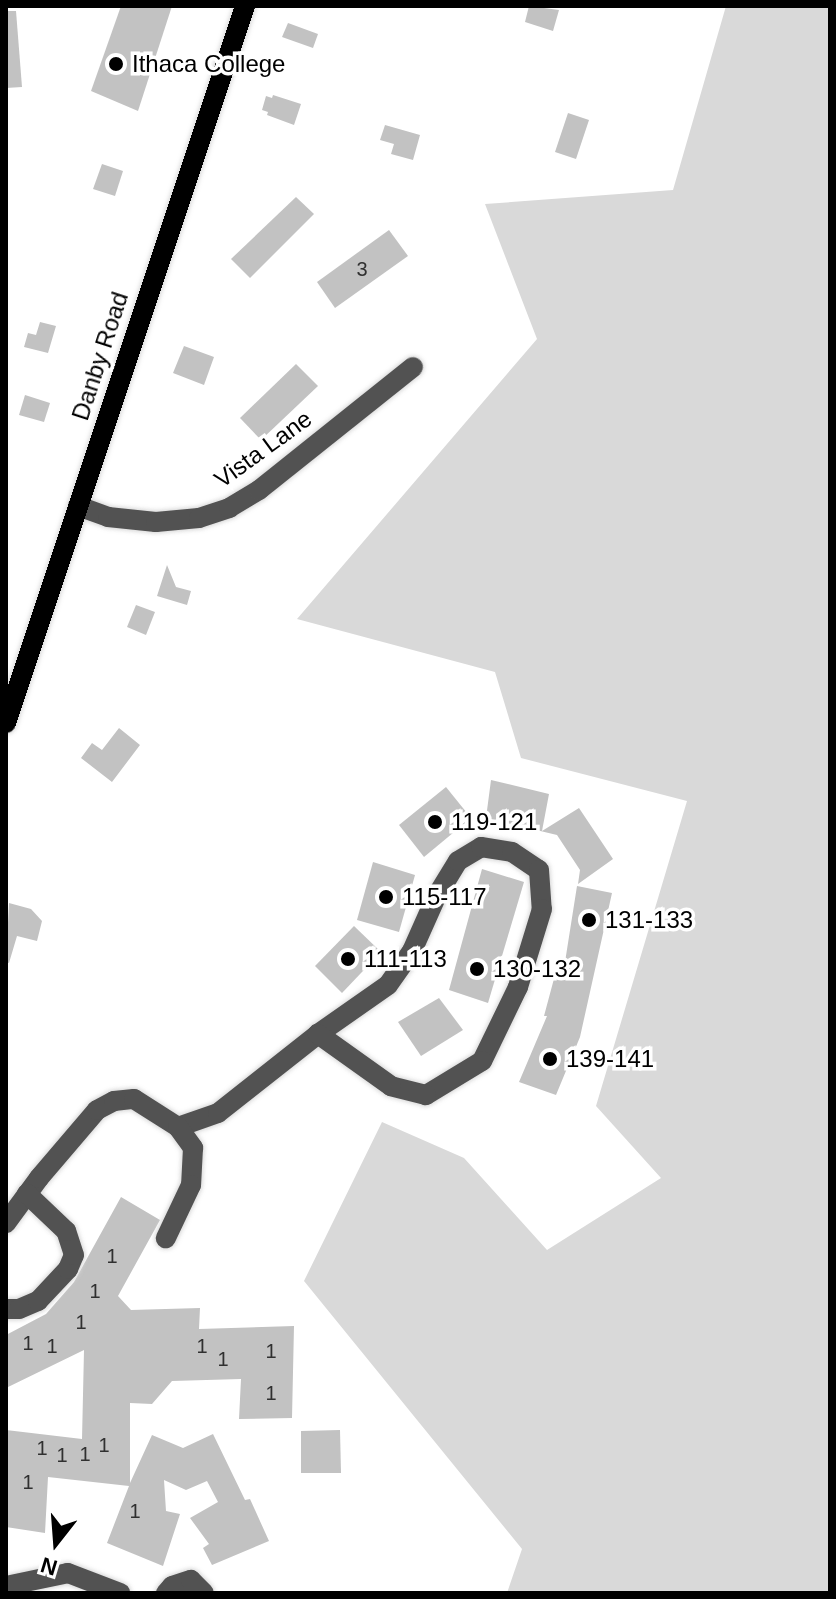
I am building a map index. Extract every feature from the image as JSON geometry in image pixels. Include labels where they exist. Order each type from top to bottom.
[{"type":"main road","name":"Danby Road","points":[[6,723],[245,6]]},
{"type":"street","name":"Vista Lane","points":[[78,506],[108,517],[156,522],[199,518],[229,508],[259,490],[413,367]]},
{"type":"street","points":[[178,1127],[218,1113],[318,1034],[388,985],[412,951],[436,897],[458,861],[481,847],[512,852],[539,870],[542,909],[518,987],[482,1061],[426,1095],[391,1086],[318,1034]]},
{"type":"street","points":[[6,1223],[97,1110],[114,1101],[134,1099],[178,1127],[193,1148],[191,1185],[166,1238]]},
{"type":"street","points":[[6,1309],[19,1309],[38,1301],[68,1269],[74,1255],[66,1231],[27,1194]]},
{"type":"street","points":[[6,1586],[68,1573],[120,1593]]},
{"type":"street","points":[[166,1593],[172,1586],[191,1580],[204,1593]]},
{"type":"shaded area","points":[[726,6],[830,6],[830,1593],[507,1593],[522,1549],[304,1281],[382,1122],[464,1158],[547,1250],[661,1178],[596,1106],[687,801],[521,758],[495,672],[297,619],[537,339],[485,204],[673,190]]},
{"type":"building","points":[[121,6],[172,6],[138,111],[91,91]]},
{"type":"building","points":[[529,6],[559,10],[553,31],[525,22]]},
{"type":"building","points":[[6,11],[16,11],[22,87],[6,88]]},
{"type":"building","points":[[288,23],[318,34],[313,48],[282,37]]},
{"type":"building","points":[[273,95],[301,104],[294,125],[267,115],[268,112],[262,110],[266,96],[272,98]]},
{"type":"building","points":[[568,113],[589,120],[576,159],[555,152]]},
{"type":"building","points":[[385,125],[420,135],[413,160],[391,154],[394,144],[380,140]]},
{"type":"building","points":[[102,164],[123,171],[115,196],[93,189]]},
{"type":"building","points":[[296,197],[314,214],[250,278],[231,259]]},
{"type":"building","points":[[389,230],[408,256],[335,308],[317,282]]},
{"type":"building","points":[[40,322],[56,326],[48,353],[24,347],[28,333],[36,335]]},
{"type":"building","points":[[184,346],[214,357],[204,385],[173,373]]},
{"type":"building","points":[[296,364],[318,386],[261,440],[240,418]]},
{"type":"building","points":[[25,395],[50,403],[44,422],[19,415]]},
{"type":"building","points":[[167,565],[176,587],[191,591],[187,605],[157,596]]},
{"type":"building","points":[[136,605],[155,612],[146,635],[127,627]]},
{"type":"building","points":[[119,728],[140,745],[112,782],[81,758],[92,743],[102,750]]},
{"type":"building","points":[[491,780],[549,794],[542,831],[579,808],[613,859],[578,884],[580,870],[557,835],[486,818]]},
{"type":"building","name":"119-121","points":[[446,787],[471,818],[424,857],[399,825]]},
{"type":"building","name":"115-117","points":[[373,862],[415,875],[399,932],[357,920]]},
{"type":"building","points":[[482,869],[524,882],[488,1003],[449,990]]},
{"type":"building","points":[[577,886],[612,893],[580,1037],[556,1095],[519,1082],[547,1016],[544,1016],[559,960],[565,962]]},
{"type":"building","points":[[9,903],[31,909],[42,921],[37,941],[17,936],[9,963],[6,962]]},
{"type":"building","name":"111-113","points":[[354,926],[381,952],[342,993],[315,966]]},
{"type":"building","points":[[439,998],[463,1030],[421,1056],[398,1022]]},
{"type":"building","points":[[121,1197],[160,1220],[118,1296],[131,1310],[200,1308],[199,1329],[294,1326],[292,1418],[239,1419],[241,1379],[172,1381],[152,1404],[130,1403],[130,1483],[152,1435],[183,1448],[213,1434],[245,1500],[250,1499],[269,1541],[212,1565],[203,1548],[209,1544],[190,1518],[218,1502],[207,1481],[186,1490],[164,1480],[166,1511],[180,1514],[163,1566],[107,1543],[129,1486],[48,1477],[45,1533],[6,1527],[6,1430],[82,1439],[84,1350],[6,1388],[6,1335],[46,1314],[74,1282]]},
{"type":"building","points":[[340,1430],[341,1473],[301,1473],[301,1431]]},
{"type":"place","name":"Ithaca College","points":[[116,64]]},
{"type":"place","name":"119-121","points":[[435,822]]},
{"type":"place","name":"115-117","points":[[386,897]]},
{"type":"place","name":"131-133","points":[[589,920]]},
{"type":"place","name":"111-113","points":[[348,959]]},
{"type":"place","name":"130-132","points":[[477,969]]},
{"type":"place","name":"139-141","points":[[550,1059]]}]
